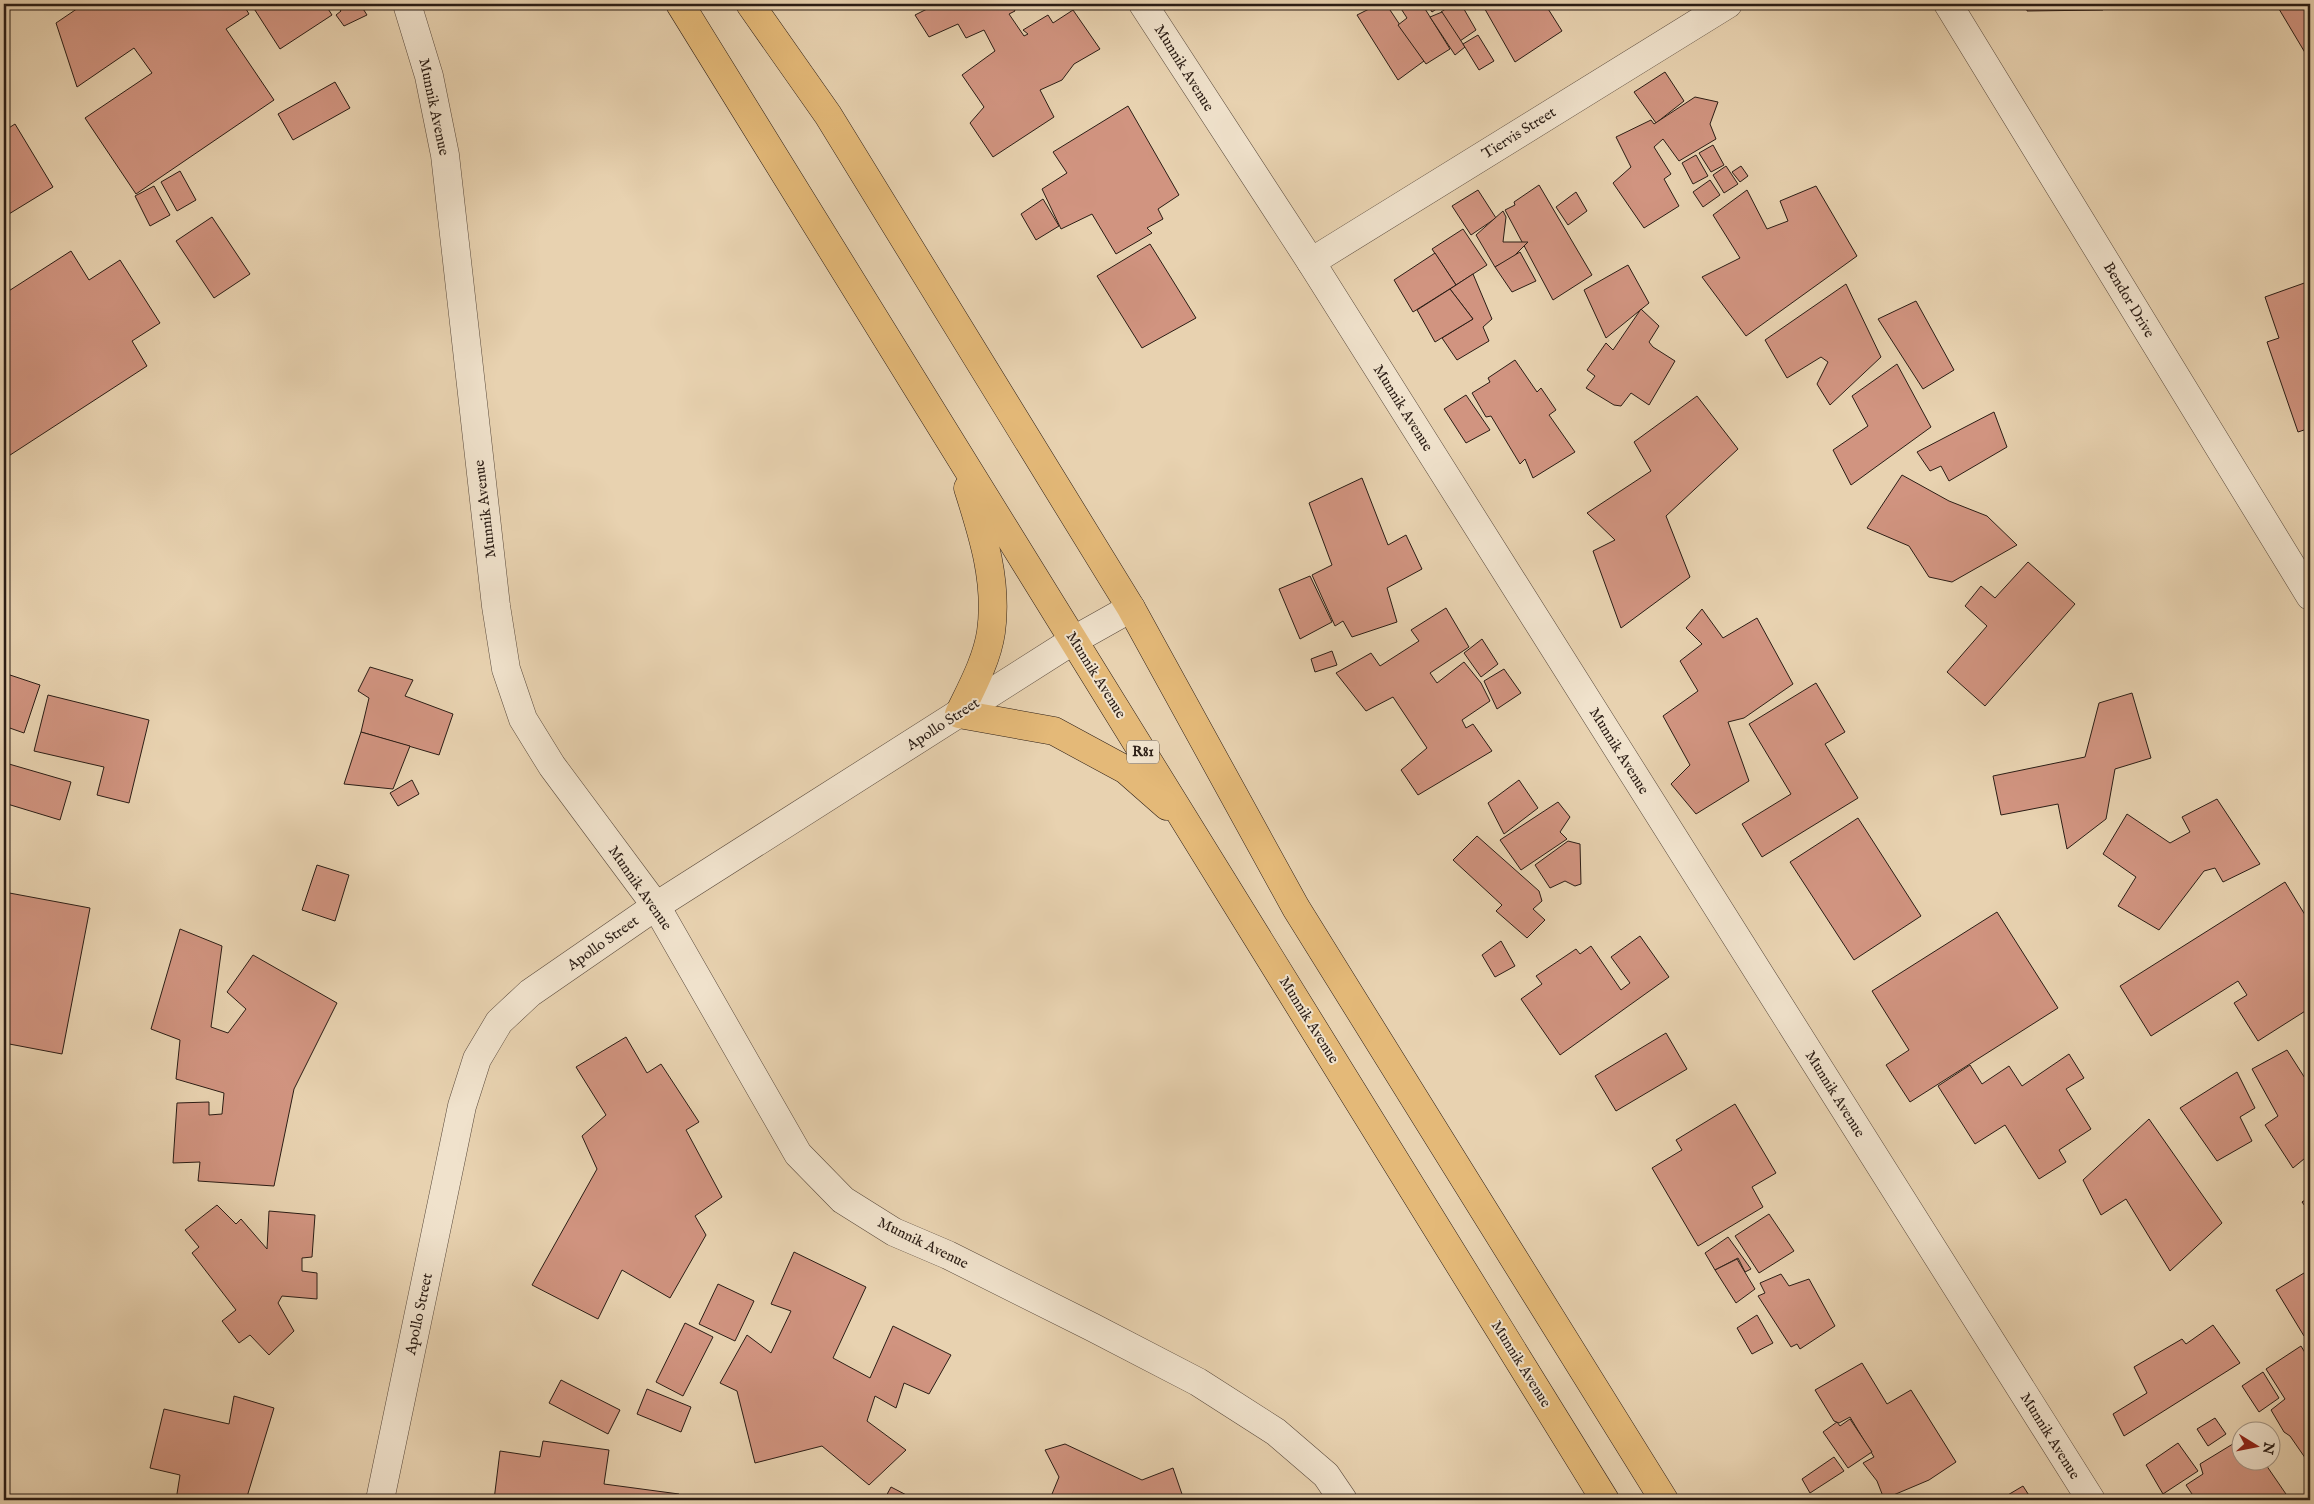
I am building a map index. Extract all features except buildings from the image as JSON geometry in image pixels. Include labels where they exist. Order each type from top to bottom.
[{"type":"main road","name":"Munnik Avenue","points":[[680,4],[1605,1500]]},
{"type":"main road","points":[[750,4],[828,115],[1131,608],[1296,908],[1664,1500]]},
{"type":"main road","points":[[957,451],[986,546],[992,588],[991,633],[978,672],[959,714],[1054,730],[1126,770],[1190,828]]},
{"type":"street","name":"Munnik Avenue","points":[[407,4],[429,76],[445,155],[496,606],[506,669],[523,719],[552,766],[656,906],[798,1154],[843,1200],[894,1232],[957,1259],[1198,1382],[1276,1432],[1326,1475],[1343,1500]]},
{"type":"street","name":"Munnik Avenue","points":[[1143,4],[1311,262],[2091,1500]]},
{"type":"street","name":"Tiervis Street","points":[[1311,262],[1728,4]]},
{"type":"street","name":"Bendor Drive","points":[[1948,4],[2310,596]]},
{"type":"street","name":"Apollo Street","points":[[380,1500],[462,1106],[477,1059],[499,1022],[530,993],[656,906],[1074,640],[1131,608]]}]
